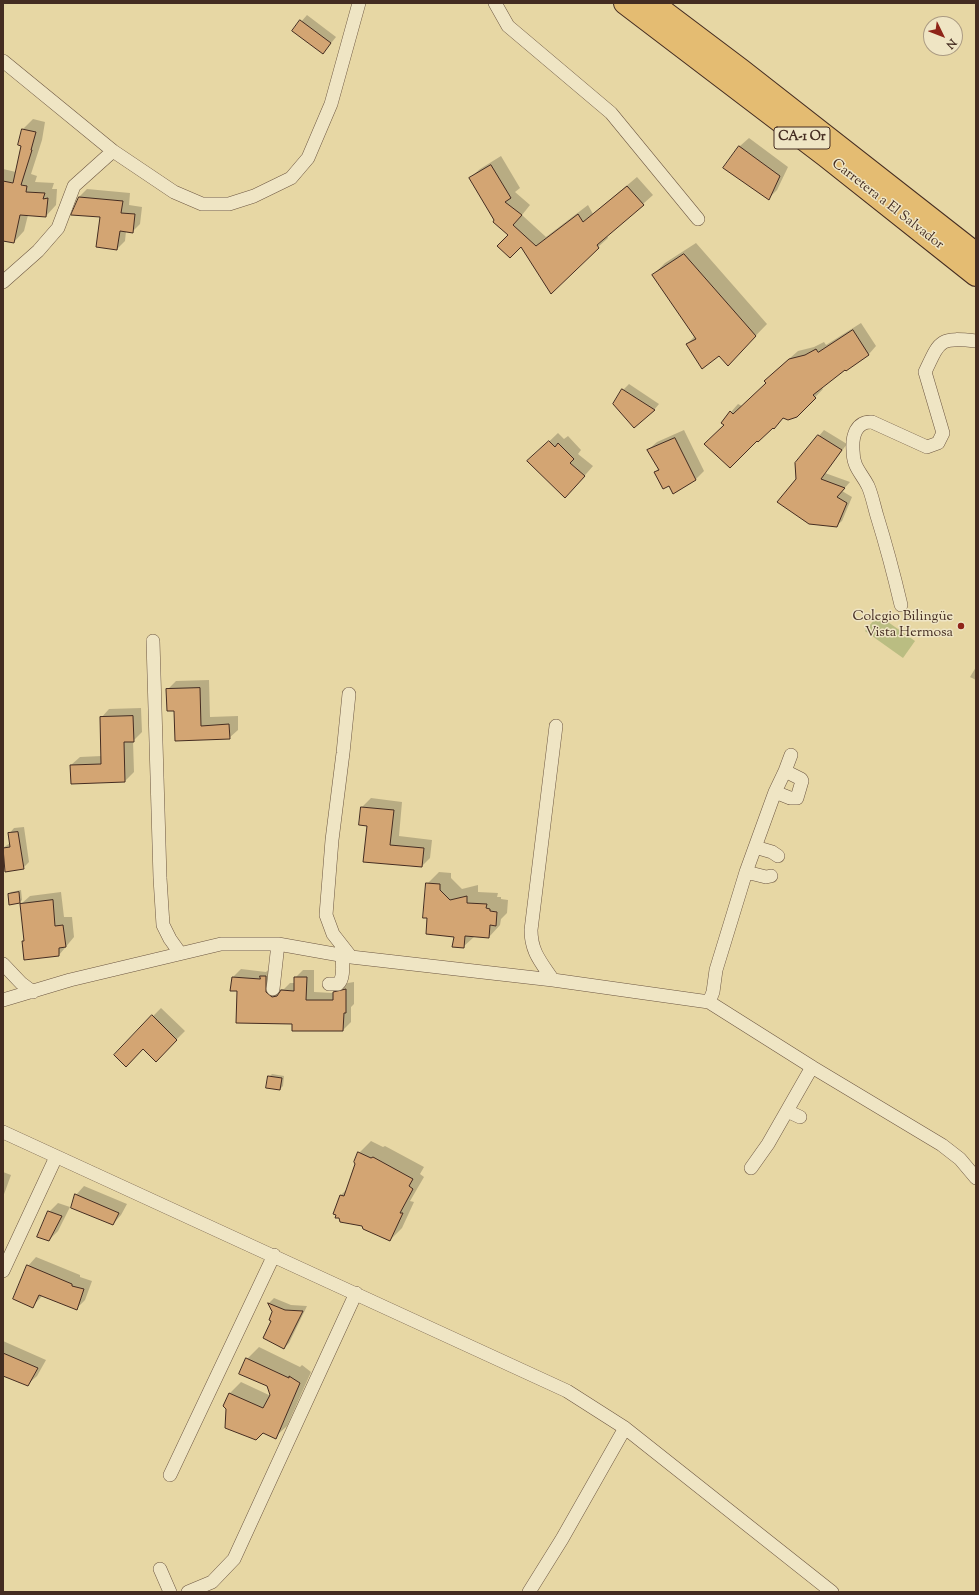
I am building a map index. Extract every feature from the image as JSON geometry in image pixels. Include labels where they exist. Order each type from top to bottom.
[{"type":"highway","name":"Carretera a El Salvador","points":[[625,3],[826,156],[976,276]]},
{"type":"highway","name":"Carretera a El Salvador","points":[[652,3],[741,70],[976,254]]},
{"type":"street","points":[[3,61],[113,151],[174,192],[202,204],[229,204],[254,196],[291,178],[308,158],[331,104],[359,3]]},
{"type":"street","points":[[495,3],[508,26],[611,113],[698,219]]},
{"type":"street","points":[[3,282],[38,251],[58,228],[74,186],[113,151]]},
{"type":"street","points":[[901,605],[886,544],[868,486],[859,474],[854,462],[853,449],[856,429],[859,424],[872,422],[927,447],[938,443],[943,433],[924,372],[937,347],[945,341],[955,339],[976,341]]},
{"type":"street","points":[[153,641],[160,878],[163,925],[170,939],[180,953]]},
{"type":"street","points":[[330,984],[338,984],[341,982],[347,955],[333,934],[326,915],[332,840],[342,761],[348,694]]},
{"type":"street","points":[[553,980],[536,955],[531,942],[531,930],[556,726]]},
{"type":"street","points":[[709,1002],[713,992],[716,970],[746,872],[775,792],[791,755]]},
{"type":"street","points":[[775,792],[790,798],[797,798],[802,782],[801,779],[785,771]]},
{"type":"street","points":[[754,848],[772,852],[778,856]]},
{"type":"street","points":[[746,872],[766,877],[771,876]]},
{"type":"street","points":[[3,1000],[70,980],[221,944],[278,944],[347,955],[553,980],[709,1002],[812,1067],[942,1145],[960,1160],[976,1178]]},
{"type":"street","points":[[273,989],[278,944]]},
{"type":"street","points":[[3,964],[21,983],[33,992]]},
{"type":"street","points":[[752,1168],[768,1144],[812,1067]]},
{"type":"street","points":[[787,1111],[800,1117]]},
{"type":"street","points":[[3,1132],[274,1255],[567,1391],[626,1428],[832,1592]]},
{"type":"street","points":[[3,1271],[56,1157]]},
{"type":"street","points":[[170,1475],[274,1255]]},
{"type":"street","points":[[188,1592],[212,1582],[234,1559],[356,1293]]},
{"type":"street","points":[[529,1592],[562,1539],[626,1428]]},
{"type":"street","points":[[160,1569],[170,1592]]},
{"type":"green space","points":[[878,615],[915,641],[903,658],[865,631]]},
{"type":"building","points":[[300,20],[331,43],[323,54],[292,31]]},
{"type":"building","points":[[22,129],[36,132],[21,185],[27,186],[26,192],[45,193],[43,199],[48,198],[46,217],[20,215],[14,243],[3,241],[3,181],[13,183],[21,146],[18,145]]},
{"type":"building","points":[[739,146],[780,176],[769,200],[723,168]]},
{"type":"building","points":[[491,165],[511,198],[505,202],[522,215],[513,225],[536,246],[578,214],[583,222],[627,186],[644,205],[597,245],[599,248],[551,294],[521,247],[510,258],[497,246],[508,235],[493,222],[494,220],[469,178]]},
{"type":"building","points":[[79,197],[123,201],[121,213],[135,214],[133,233],[120,231],[117,250],[96,247],[100,217],[71,215]]},
{"type":"building","points":[[684,254],[756,336],[728,366],[719,356],[702,369],[686,344],[696,339],[652,275]]},
{"type":"building","points":[[853,330],[869,355],[846,371],[845,370],[813,395],[816,398],[797,417],[788,420],[783,418],[774,429],[773,428],[758,442],[757,441],[730,468],[704,444],[724,425],[721,423],[730,411],[733,414],[766,383],[764,381],[789,359],[805,355],[816,349],[818,352]]},
{"type":"building","points":[[622,389],[655,410],[634,428],[613,404]]},
{"type":"building","points":[[818,435],[842,450],[821,479],[845,488],[837,497],[847,503],[837,527],[809,524],[777,502],[796,479],[795,463]]},
{"type":"building","points":[[675,438],[696,480],[673,494],[669,486],[663,489],[654,472],[659,470],[647,450]]},
{"type":"building","points":[[549,441],[555,447],[558,443],[574,459],[570,463],[585,476],[565,498],[527,461]]},
{"type":"building","points":[[200,688],[201,726],[229,724],[230,739],[175,741],[174,711],[167,711],[166,689]]},
{"type":"building","points":[[133,716],[134,742],[124,742],[125,782],[71,784],[70,765],[101,764],[100,717]]},
{"type":"building","points":[[361,807],[394,810],[390,845],[424,848],[422,867],[363,862],[367,826],[359,825]]},
{"type":"building","points":[[18,832],[24,869],[5,872],[3,848],[10,847],[8,833]]},
{"type":"building","points":[[426,883],[440,884],[440,890],[450,900],[467,896],[467,903],[487,904],[486,908],[490,909],[490,911],[497,912],[496,926],[490,925],[489,938],[465,936],[464,948],[452,947],[454,937],[426,934],[427,918],[423,918]]},
{"type":"building","points":[[19,892],[20,903],[9,905],[8,894]]},
{"type":"building","points":[[53,900],[55,926],[63,925],[66,947],[59,948],[59,956],[24,960],[22,941],[24,941],[20,904]]},
{"type":"building","points":[[260,976],[266,976],[266,992],[272,997],[277,996],[281,990],[294,991],[294,977],[307,977],[306,1000],[333,1000],[333,992],[346,989],[346,1013],[344,1013],[343,1031],[292,1031],[292,1024],[236,1023],[237,991],[230,991],[232,977],[260,979]]},
{"type":"building","points":[[152,1015],[177,1040],[156,1062],[143,1049],[126,1067],[114,1055]]},
{"type":"building","points":[[268,1076],[282,1078],[280,1090],[266,1088]]},
{"type":"building","points":[[358,1152],[371,1158],[373,1157],[413,1179],[409,1186],[413,1189],[400,1213],[403,1213],[390,1241],[363,1229],[362,1226],[340,1222],[339,1218],[335,1218],[336,1215],[333,1214],[340,1195],[344,1196]]},
{"type":"building","points":[[75,1194],[119,1213],[113,1225],[71,1208]]},
{"type":"building","points":[[48,1211],[62,1216],[49,1241],[37,1237]]},
{"type":"building","points":[[27,1265],[72,1284],[72,1286],[84,1289],[77,1310],[39,1295],[33,1308],[13,1299]]},
{"type":"building","points":[[268,1303],[285,1310],[303,1311],[284,1349],[263,1338],[271,1321],[269,1320],[272,1312]]},
{"type":"building","points":[[3,1353],[38,1368],[28,1386],[3,1376]]},
{"type":"building","points":[[246,1358],[289,1378],[289,1376],[300,1383],[276,1439],[263,1433],[256,1440],[225,1428],[226,1409],[223,1406],[229,1393],[263,1408],[270,1395],[267,1386],[239,1374]]},
{"type":"place","name":"Colegio Bilingüe Vista Hermosa","points":[[961,626]]}]
